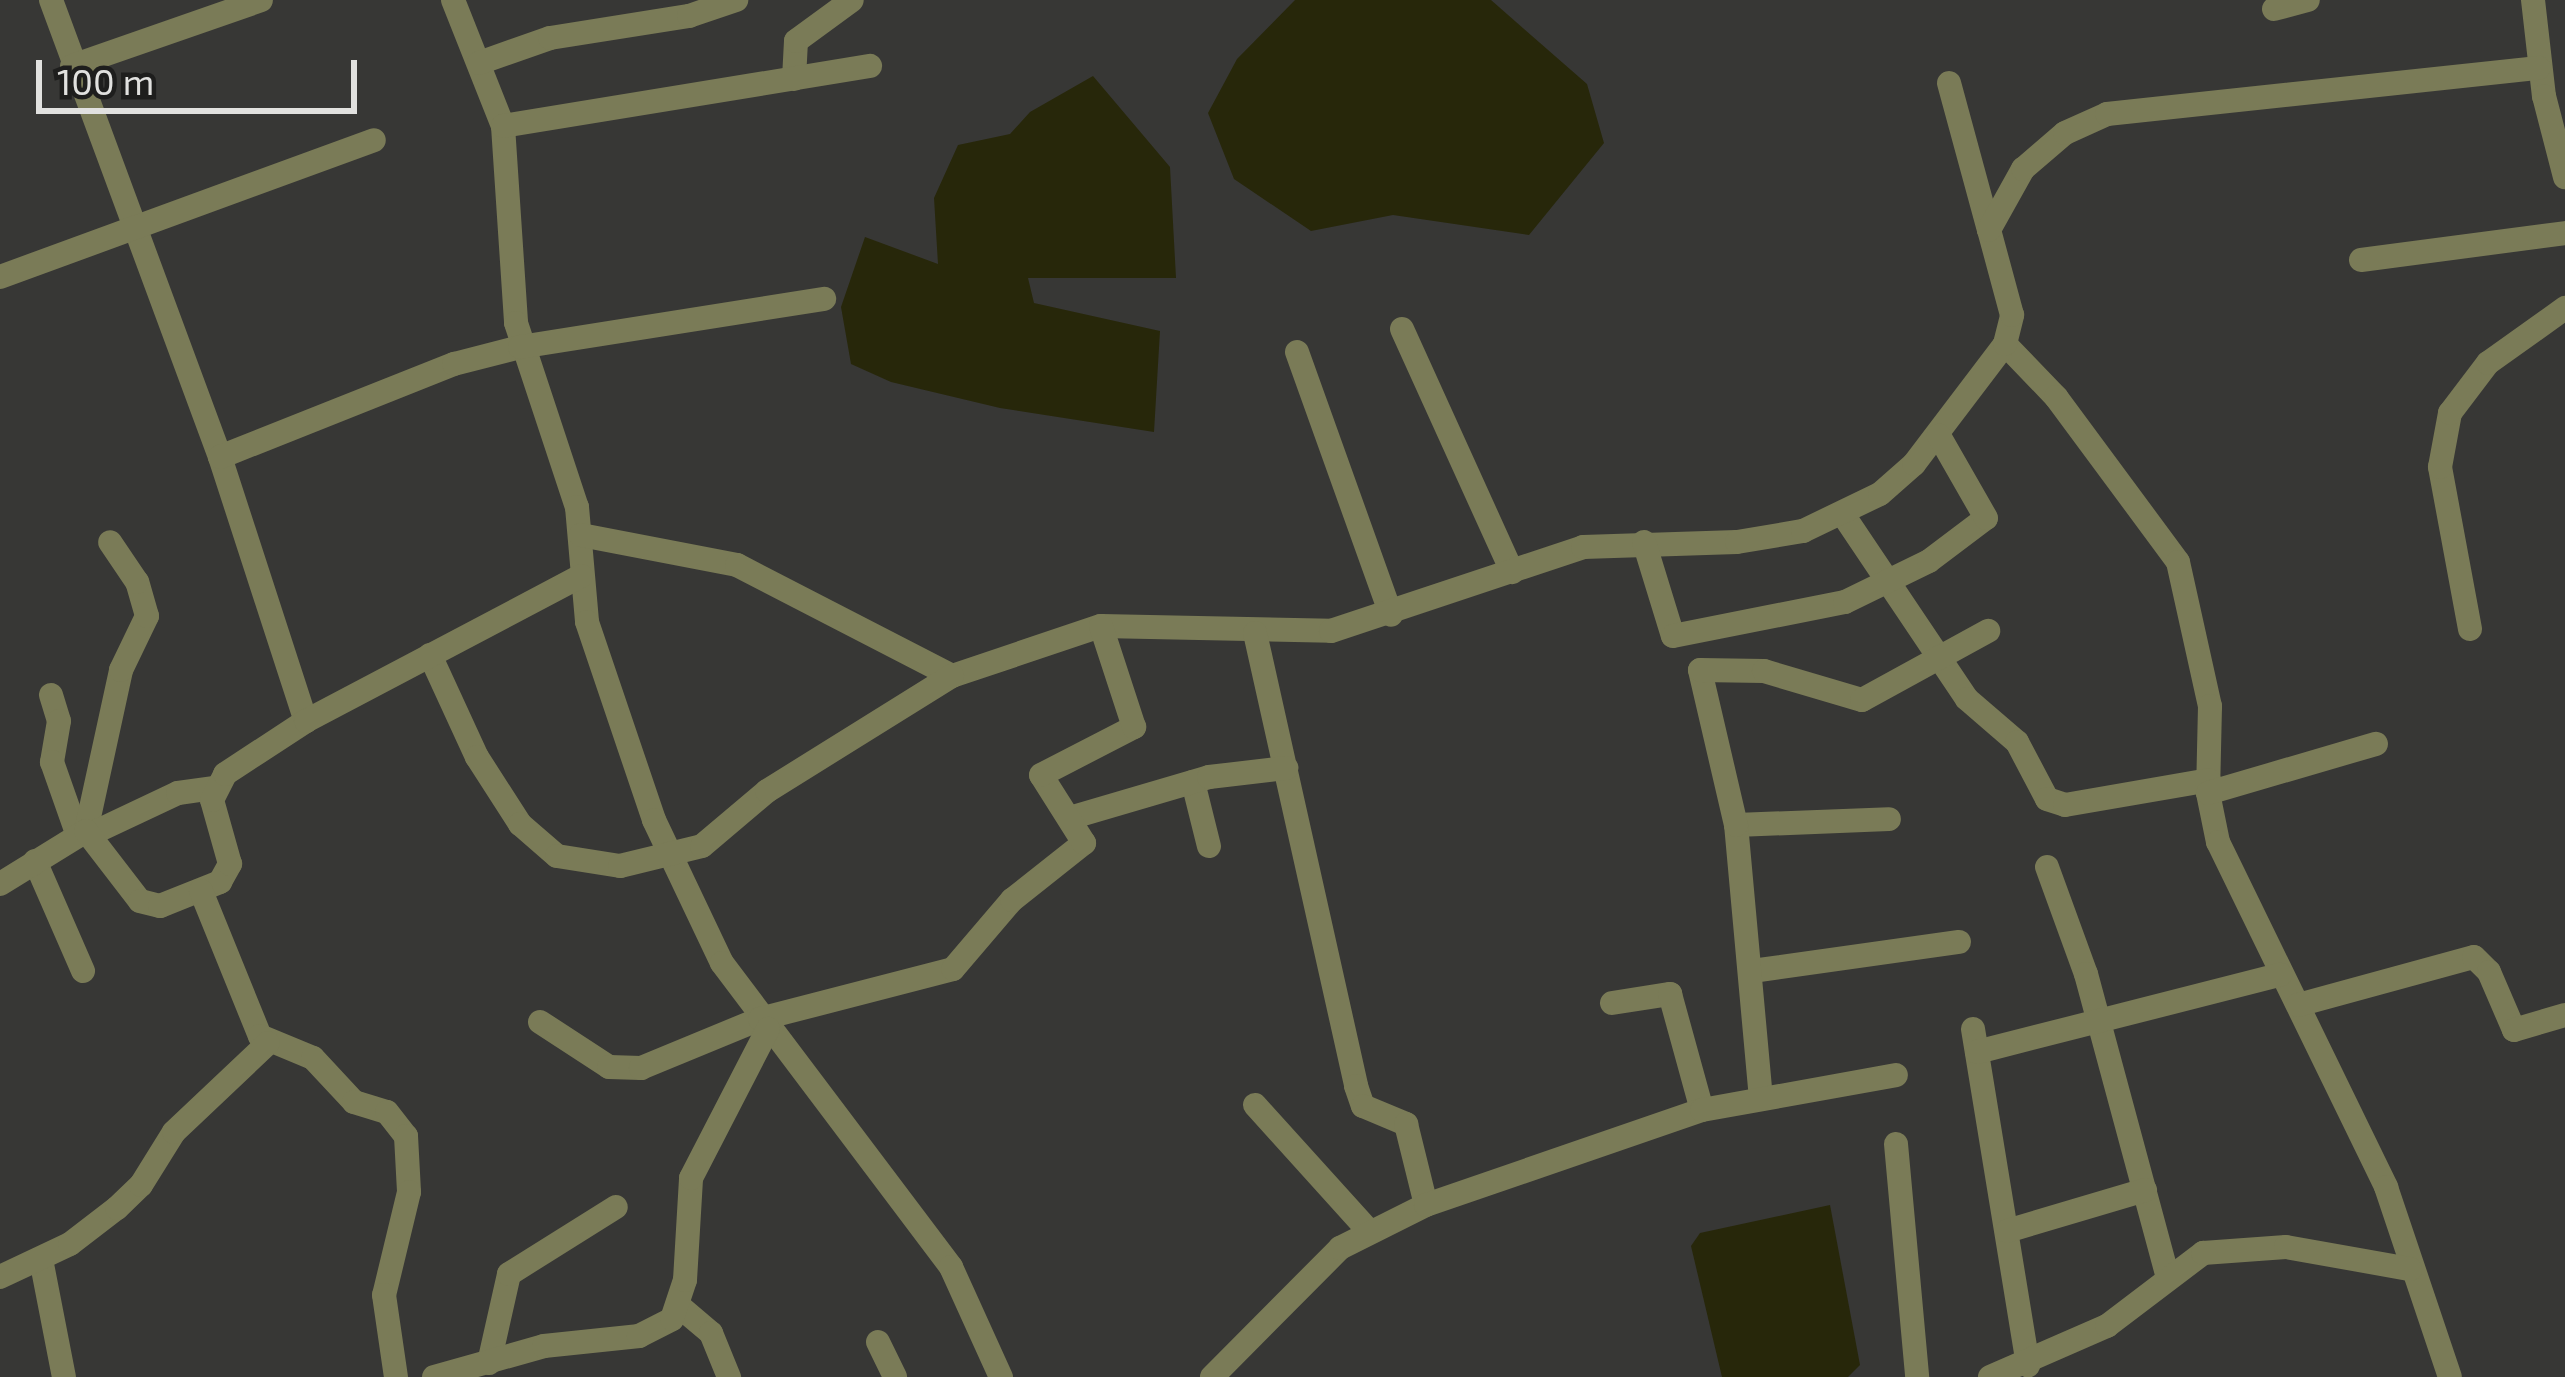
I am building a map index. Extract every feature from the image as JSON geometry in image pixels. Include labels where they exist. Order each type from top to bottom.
[{"type":"street","points":[[51,0],[220,457],[306,721]]},
{"type":"street","points":[[72,66],[261,0]]},
{"type":"street","points":[[453,0],[503,126],[520,346],[581,535],[581,577],[600,667],[672,858],[722,963],[951,1267],[1001,1377]]},
{"type":"street","points":[[479,63],[550,38],[689,16],[736,0]]},
{"type":"street","points":[[794,79],[796,41],[813,11],[852,0]]},
{"type":"street","points":[[2273,9],[2308,0]]},
{"type":"street","points":[[2533,0],[2539,68],[2565,177]]},
{"type":"street","points":[[503,126],[870,66]]},
{"type":"street","points":[[1989,230],[2023,169],[2065,133],[2107,114],[2539,68]]},
{"type":"street","points":[[430,656],[496,792],[542,846],[584,864],[672,858],[724,833],[767,791],[952,676],[1101,626],[1256,633],[1331,631],[1391,615],[1583,547],[1737,542],[1844,516],[1880,494],[1939,436],[2005,344],[2012,315],[1949,83]]},
{"type":"street","points":[[0,277],[374,140]]},
{"type":"street","points":[[2361,260],[2565,233]]},
{"type":"street","points":[[220,457],[413,379],[520,346],[824,299]]},
{"type":"street","points":[[2470,629],[2440,467],[2450,412],[2488,363],[2565,308]]},
{"type":"street","points":[[1402,329],[1512,572]]},
{"type":"street","points":[[2005,344],[2056,397],[2178,562],[2210,706],[2209,786],[2237,892],[2386,1187],[2450,1377]]},
{"type":"street","points":[[1298,352],[1391,615]]},
{"type":"street","points":[[1644,542],[1673,636],[1845,602],[1892,582],[1986,518],[1939,436]]},
{"type":"street","points":[[1844,516],[1967,699],[2017,742],[2055,804],[2209,786],[2376,744]]},
{"type":"street","points":[[581,535],[737,566],[952,676]]},
{"type":"street","points":[[86,832],[121,670],[147,616],[137,582],[110,542]]},
{"type":"street","points":[[0,884],[86,832],[178,793],[213,788],[306,721],[581,577]]},
{"type":"street","points":[[540,1022],[585,1054],[624,1070],[953,969],[1012,900],[1080,854],[1083,833],[1046,793],[1041,775],[1134,727],[1101,626]]},
{"type":"street","points":[[1761,1099],[1736,825],[1700,670],[1764,671],[1862,700],[1988,631]]},
{"type":"street","points":[[1256,633],[1356,1086],[1363,1106],[1406,1124],[1426,1205]]},
{"type":"street","points":[[51,695],[59,721],[52,762],[86,832],[140,901],[160,906],[201,891],[229,874],[213,788]]},
{"type":"street","points":[[1073,817],[1193,782],[1286,768]]},
{"type":"street","points":[[1193,782],[1210,846]]},
{"type":"street","points":[[1736,825],[1889,818]]},
{"type":"street","points":[[35,861],[82,971]]},
{"type":"street","points":[[2047,867],[2098,1020],[2168,1277]]},
{"type":"street","points":[[201,891],[240,997],[268,1043],[313,1058],[354,1102],[387,1112],[406,1136],[410,1192],[384,1295],[396,1377]]},
{"type":"street","points":[[1752,971],[1959,942]]},
{"type":"street","points":[[2298,1006],[2474,957],[2489,972],[2514,1030],[2565,1016]]},
{"type":"street","points":[[2028,1366],[1974,1040],[2098,1020],[2280,975]]},
{"type":"street","points":[[1612,1003],[1670,994],[1702,1110]]},
{"type":"street","points":[[434,1377],[568,1341],[639,1336],[672,1319],[679,1306],[692,1178],[764,1024]]},
{"type":"street","points":[[0,1277],[41,1259],[141,1186],[174,1132],[268,1043]]},
{"type":"street","points":[[1212,1377],[1286,1296],[1370,1231],[1426,1205],[1702,1110],[1896,1075]]},
{"type":"street","points":[[1255,1105],[1370,1231]]},
{"type":"street","points":[[1896,1144],[1917,1377]]},
{"type":"street","points":[[2007,1231],[2145,1190]]},
{"type":"street","points":[[489,1363],[509,1274],[616,1207]]},
{"type":"street","points":[[1990,1377],[2028,1366],[2107,1326],[2203,1253],[2245,1246],[2410,1269]]},
{"type":"street","points":[[41,1259],[64,1377]]},
{"type":"street","points":[[679,1306],[710,1333],[729,1377]]},
{"type":"street","points":[[878,1342],[895,1377]]},
{"type":"shaded area","points":[[1295,0],[1491,0],[1587,84],[1604,143],[1529,235],[1393,215],[1311,231],[1234,179],[1208,113],[1237,59]]},
{"type":"shaded area","points":[[1093,76],[1170,167],[1176,278],[1028,278],[1034,303],[1160,331],[1154,432],[1000,408],[891,382],[851,364],[841,307],[865,237],[938,264],[934,198],[958,145],[1010,134],[1030,112]]},
{"type":"shaded area","points":[[1830,1205],[1860,1365],[1848,1377],[1722,1377],[1691,1246],[1700,1233]]}]
